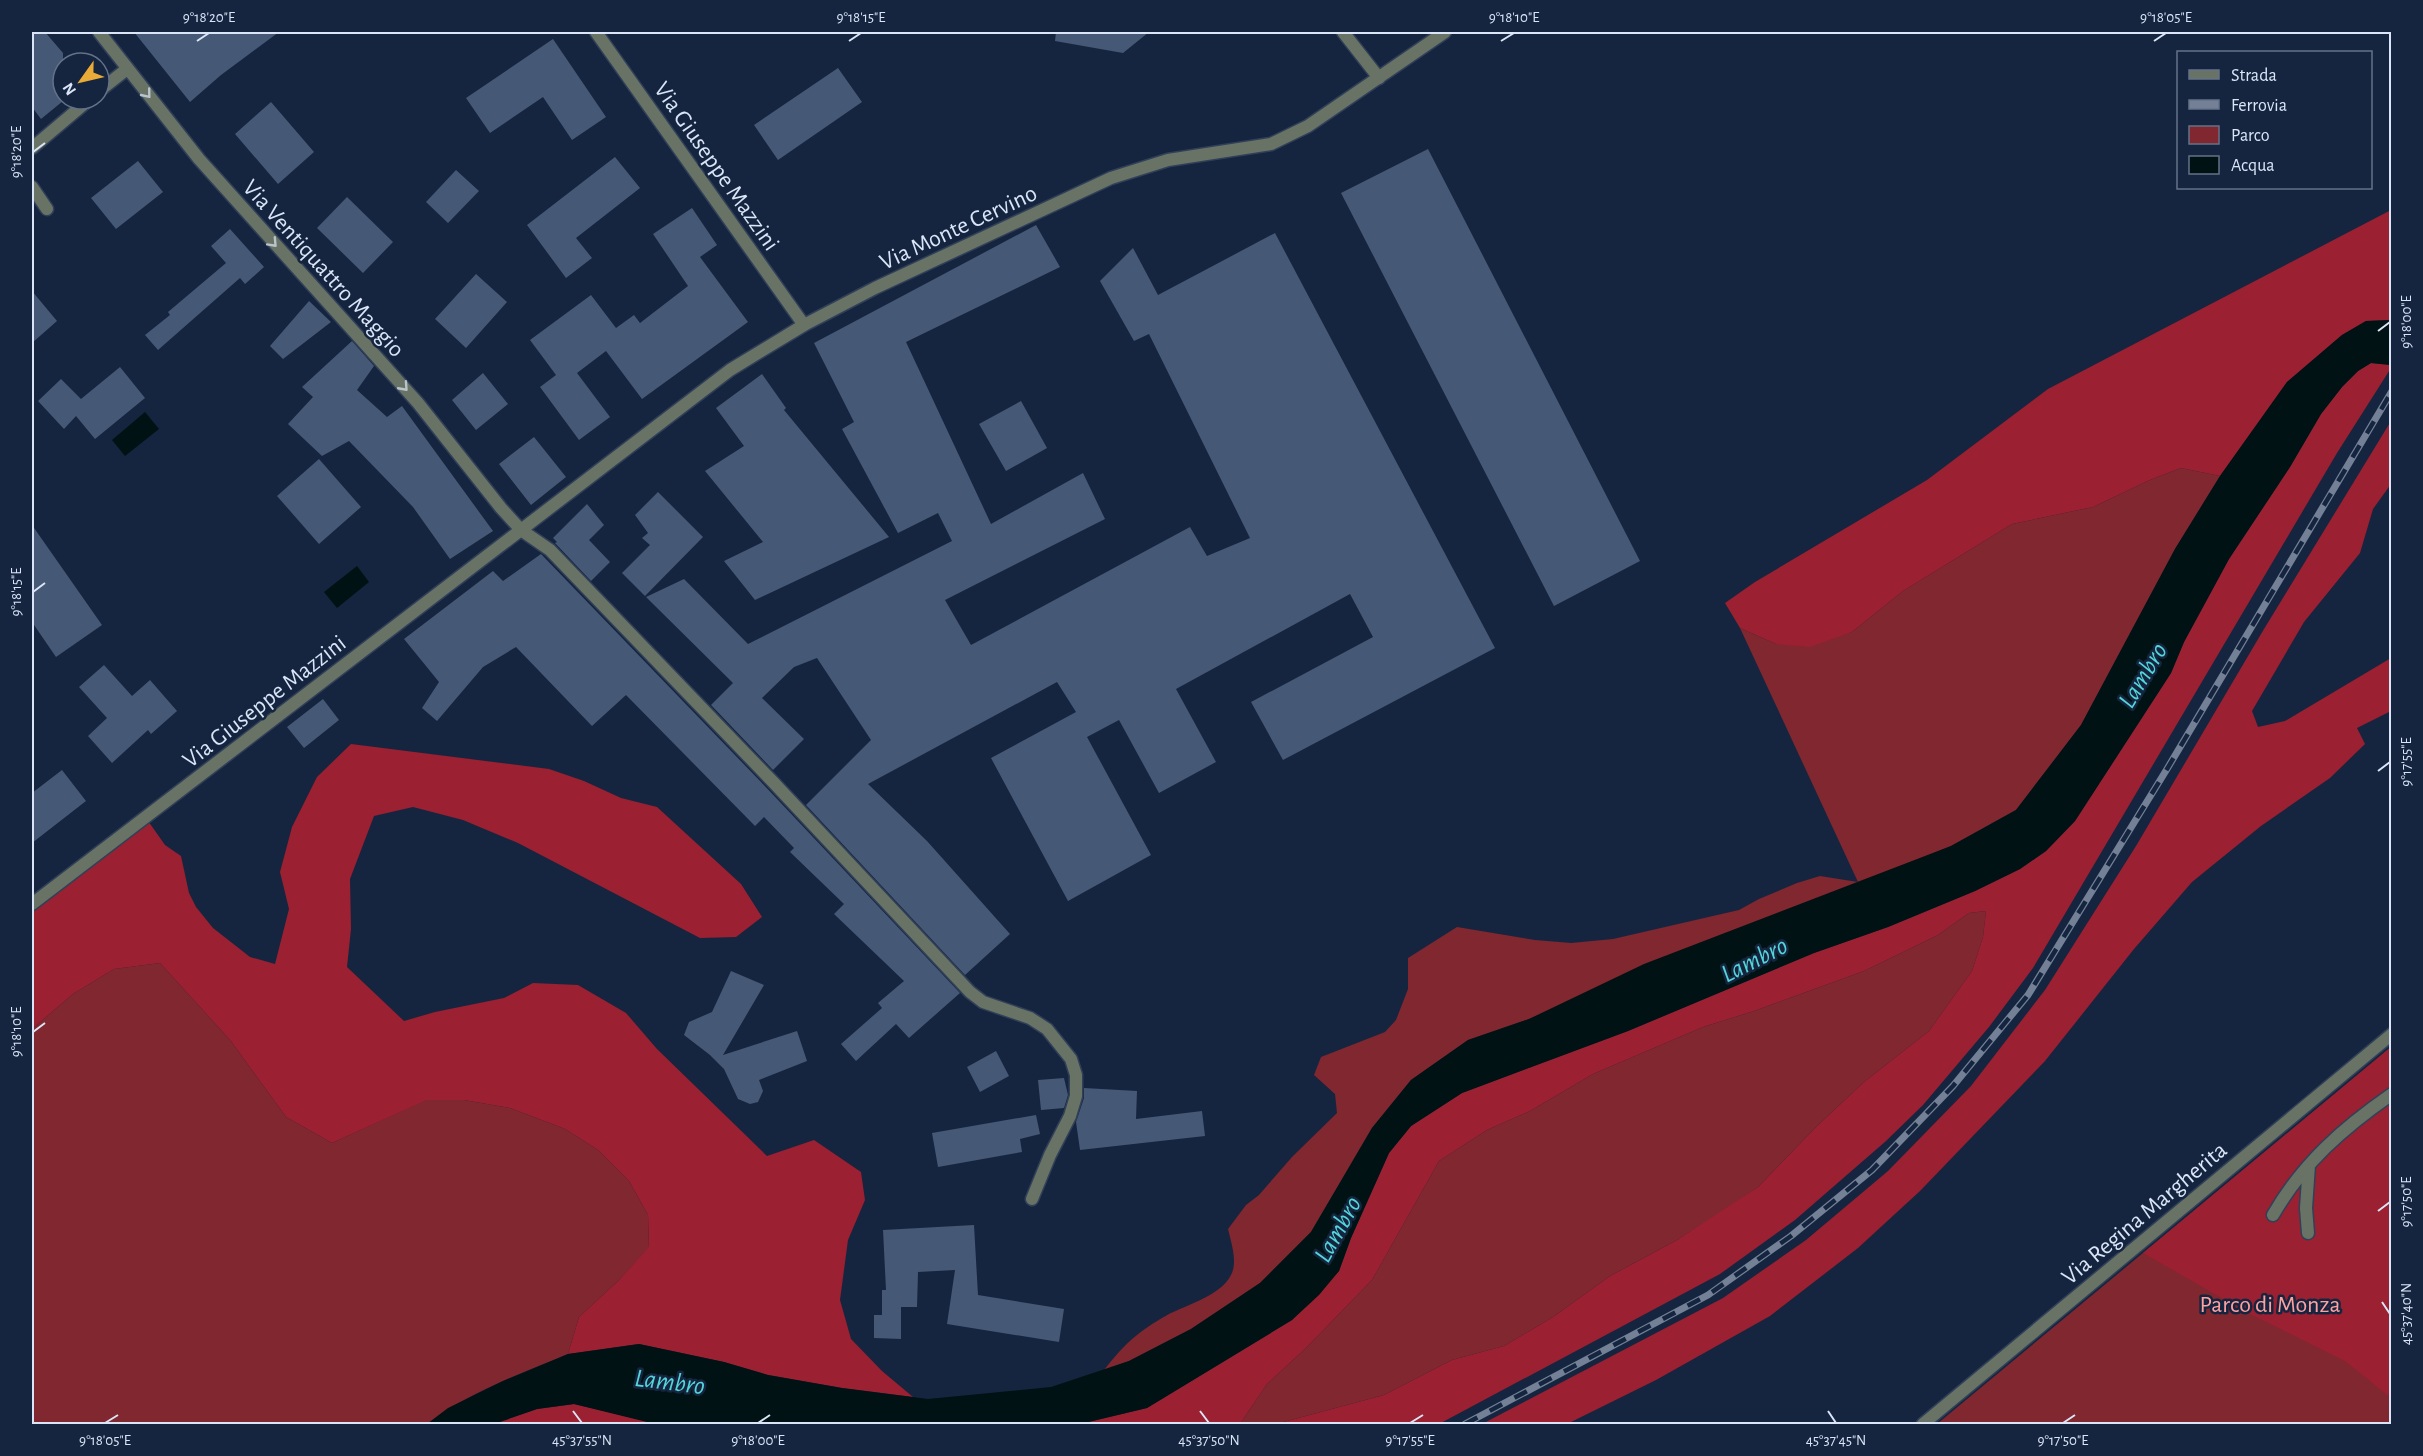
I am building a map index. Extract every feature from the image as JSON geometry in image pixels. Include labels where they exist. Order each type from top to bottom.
[{"type":"street","name":"Via Ventiquattro Maggio","points":[[99,32],[199,159],[418,403],[521,530],[550,550],[783,792],[970,992],[983,1002],[1030,1018],[1047,1029],[1061,1045],[1071,1059],[1076,1075],[1077,1096],[1032,1199]]},
{"type":"street","name":"Via Giuseppe Mazzini","points":[[596,32],[804,325]]},
{"type":"street","points":[[1343,32],[1379,78]]},
{"type":"street","name":"Via Monte Cervino","points":[[521,530],[730,369],[804,325],[875,288],[1111,178],[1168,160],[1271,144],[1308,126],[1445,32]]},
{"type":"street","points":[[111,81],[126,69]]},
{"type":"street","points":[[32,148],[76,111]]},
{"type":"street","points":[[32,187],[47,209]]},
{"type":"street","name":"Via Giuseppe Mazzini","points":[[32,904],[521,530]]},
{"type":"street","name":"Via Regina Margherita","points":[[1923,1425],[2391,1034]]},
{"type":"street","points":[[2273,1215],[2285,1193],[2330,1141],[2391,1094]]},
{"type":"street","points":[[2308,1233],[2306,1208],[2309,1165]]},
{"type":"green space","points":[[2391,210],[2391,320],[2366,321],[2342,335],[2287,382],[2220,476],[2181,468],[2093,507],[2012,524],[1903,591],[1852,632],[1810,647],[1776,644],[1740,628],[1725,603],[1755,582],[1927,480],[2048,389]]},
{"type":"green space","points":[[2371,363],[2391,365],[2391,368],[2337,453],[2033,968],[1989,1027],[1923,1105],[1886,1141],[1795,1220],[1720,1274],[1439,1424],[1276,1424],[1384,1395],[1452,1360],[1504,1346],[1553,1317],[1610,1276],[1677,1240],[1758,1187],[1817,1126],[1864,1082],[1929,1031],[1972,971],[1983,937],[1986,911],[1969,913],[1938,935],[1864,971],[1703,1027],[1593,1074],[1530,1111],[1487,1130],[1439,1161],[1372,1280],[1305,1349],[1267,1384],[1240,1424],[1080,1424],[1147,1408],[1292,1320],[1339,1271],[1351,1238],[1389,1153],[1411,1126],[1462,1093],[1628,1031],[1814,953],[1888,927],[1975,891],[2020,869],[2046,851],[2075,821],[2171,673],[2184,642],[2229,559],[2290,467],[2321,414],[2342,387],[2358,371]]},
{"type":"green space","points":[[2391,421],[2391,484],[2373,509],[2360,553],[2304,622],[2252,711],[2258,727],[2285,721],[2391,658],[2391,711],[2357,728],[2365,744],[2330,778],[2261,826],[2192,882],[2134,949],[2045,1061],[1920,1191],[1858,1248],[1770,1316],[1656,1380],[1567,1424],[1482,1424],[1723,1298],[1806,1240],[1888,1171],[1971,1086],[2045,990],[2136,846],[2264,629]]},
{"type":"green space","points":[[2181,468],[2220,476],[2175,549],[2081,725],[2016,810],[1951,846],[1529,1019],[1468,1040],[1411,1080],[1372,1128],[1311,1232],[1260,1283],[1191,1329],[1129,1361],[1104,1370],[1137,1335],[1171,1313],[1218,1290],[1231,1275],[1234,1264],[1228,1229],[1246,1205],[1259,1195],[1292,1157],[1337,1113],[1335,1094],[1314,1075],[1321,1057],[1385,1032],[1396,1020],[1408,989],[1408,958],[1457,927],[1535,940],[1571,943],[1613,939],[1739,910],[1797,883],[1820,876],[1858,882],[1740,628],[1776,644],[1852,632],[1903,591],[2012,524],[2093,507]]},
{"type":"green space","points":[[351,744],[549,769],[584,781],[621,798],[657,807],[741,884],[762,917],[736,937],[700,938],[518,843],[463,820],[413,807],[374,816],[350,879],[351,929],[347,967],[404,1021],[435,1012],[504,998],[533,983],[578,985],[626,1013],[657,1049],[767,1156],[814,1140],[861,1172],[865,1200],[848,1240],[840,1300],[851,1339],[882,1371],[913,1397],[768,1375],[724,1362],[639,1344],[568,1354],[579,1317],[618,1281],[649,1247],[648,1215],[629,1181],[598,1150],[565,1129],[510,1108],[464,1100],[427,1100],[332,1143],[286,1117],[230,1040],[160,963],[114,969],[73,994],[32,1029],[32,904],[146,818],[165,845],[181,856],[189,893],[196,907],[213,928],[250,957],[275,964],[289,909],[280,872],[292,827],[317,777]]},
{"type":"green space","points":[[1986,911],[1983,937],[1972,971],[1929,1031],[1864,1082],[1817,1126],[1758,1187],[1728,1208],[1677,1240],[1610,1276],[1553,1317],[1504,1346],[1452,1360],[1384,1395],[1276,1424],[1240,1424],[1267,1384],[1305,1349],[1372,1280],[1439,1161],[1487,1130],[1530,1111],[1593,1074],[1703,1027],[1864,971],[1938,935],[1969,913]]},
{"type":"green space","points":[[160,963],[230,1040],[286,1117],[332,1143],[426,1100],[464,1100],[510,1108],[565,1129],[598,1150],[629,1181],[648,1215],[649,1248],[579,1317],[568,1354],[477,1393],[427,1424],[32,1424],[32,1029],[73,994],[114,969]]},
{"type":"green space","name":"Parco di Monza","points":[[2391,1047],[2391,1424],[1937,1424]]},
{"type":"green space","points":[[2391,1047],[2391,1398],[2345,1361],[2246,1312],[2143,1253]]},
{"type":"green space","points":[[574,1404],[655,1424],[494,1424],[537,1409]]},
{"type":"water","name":"Lambro","points":[[2391,320],[2391,365],[2371,363],[2358,371],[2321,414],[2290,467],[2229,559],[2184,642],[2171,673],[2075,821],[2046,851],[2020,869],[1975,891],[1888,927],[1814,953],[1628,1031],[1462,1093],[1411,1126],[1389,1153],[1351,1238],[1339,1271],[1319,1295],[1292,1320],[1147,1408],[1080,1424],[655,1424],[574,1404],[537,1409],[494,1424],[427,1424],[448,1408],[503,1381],[568,1354],[639,1344],[724,1362],[768,1375],[842,1388],[928,1399],[1051,1387],[1129,1361],[1191,1329],[1260,1283],[1311,1232],[1372,1128],[1411,1080],[1468,1040],[1529,1019],[1644,964],[1951,846],[2016,810],[2081,725],[2175,549],[2220,476],[2287,382],[2342,335],[2366,321]]},
{"type":"water","points":[[145,412],[159,429],[125,456],[112,440]]},
{"type":"water","points":[[357,566],[369,582],[337,608],[324,592]]},
{"type":"building","points":[[32,32],[45,32],[61,51],[51,51],[51,111],[41,119],[32,107]]},
{"type":"building","points":[[134,32],[279,32],[221,75],[190,102]]},
{"type":"building","points":[[1056,32],[1149,32],[1123,53],[1055,41]]},
{"type":"building","points":[[553,39],[606,117],[572,140],[543,97],[490,133],[466,98]]},
{"type":"building","points":[[838,68],[862,102],[778,160],[754,125]]},
{"type":"building","points":[[271,102],[314,152],[278,184],[235,134]]},
{"type":"building","points":[[1428,149],[1640,561],[1554,606],[1341,193]]},
{"type":"building","points":[[615,157],[640,188],[576,238],[592,258],[566,278],[527,225]]},
{"type":"building","points":[[138,161],[163,192],[116,229],[91,198]]},
{"type":"building","points":[[456,170],[479,191],[448,223],[426,202]]},
{"type":"building","points":[[347,197],[393,242],[363,273],[317,228]]},
{"type":"building","points":[[692,208],[717,245],[700,257],[748,322],[642,399],[606,351],[577,373],[610,417],[579,440],[540,387],[556,375],[530,340],[591,295],[616,328],[634,315],[640,323],[688,286],[653,234]]},
{"type":"building","points":[[1036,225],[1060,267],[906,342],[991,524],[1083,473],[1105,519],[945,600],[971,645],[1190,527],[1207,556],[1250,538],[1149,334],[1134,341],[1100,281],[1133,248],[1158,295],[1275,233],[1495,648],[1283,760],[1251,702],[1373,637],[1350,594],[1176,689],[1216,762],[1159,793],[1119,720],[1087,737],[1151,855],[1068,901],[991,758],[1076,712],[1057,682],[868,784],[927,841],[1010,934],[965,975],[806,805],[871,740],[817,658],[794,667],[762,698],[804,739],[773,770],[711,705],[733,683],[646,597],[684,579],[748,644],[952,541],[938,513],[898,533],[842,429],[854,422],[814,343]]},
{"type":"building","points":[[230,229],[264,267],[245,284],[240,278],[158,350],[145,335],[170,315],[168,312],[226,263],[211,246]]},
{"type":"building","points":[[476,274],[507,302],[466,348],[435,319]]},
{"type":"building","points":[[32,291],[57,321],[32,343]]},
{"type":"building","points":[[309,301],[331,322],[283,359],[270,346]]},
{"type":"building","points":[[352,341],[374,366],[357,390],[387,417],[402,406],[493,531],[450,559],[413,507],[349,441],[322,456],[288,424],[313,397],[302,387]]},
{"type":"building","points":[[120,367],[145,398],[95,439],[76,416],[64,429],[38,401],[61,379],[81,399]]},
{"type":"building","points":[[483,373],[508,404],[476,430],[452,400]]},
{"type":"building","points":[[762,374],[786,408],[784,410],[889,537],[755,600],[724,561],[763,542],[705,471],[744,446],[716,408]]},
{"type":"building","points":[[1021,401],[1047,448],[1006,471],[979,424]]},
{"type":"building","points":[[534,437],[566,477],[531,505],[499,464]]},
{"type":"building","points":[[319,459],[361,507],[319,544],[277,496]]},
{"type":"building","points":[[658,492],[703,537],[645,596],[622,573],[650,545],[642,538],[648,533],[635,515]]},
{"type":"building","points":[[587,504],[604,525],[589,540],[610,562],[591,581],[555,543],[557,542],[553,538]]},
{"type":"building","points":[[32,525],[102,625],[56,657],[32,622]]},
{"type":"building","points":[[541,554],[960,993],[909,1038],[896,1024],[856,1061],[841,1044],[882,1008],[878,1003],[904,981],[834,914],[844,904],[790,852],[794,848],[764,817],[755,826],[626,695],[592,726],[516,647],[483,667],[437,721],[422,708],[439,682],[404,639],[493,571],[503,581]]},
{"type":"building","points":[[104,665],[132,696],[150,680],[177,711],[151,734],[148,730],[112,763],[88,736],[107,718],[79,687]]},
{"type":"building","points":[[323,699],[339,720],[304,748],[287,727]]},
{"type":"building","points":[[62,770],[86,801],[32,843],[32,793]]},
{"type":"building","points":[[731,971],[764,985],[723,1055],[797,1031],[807,1061],[759,1080],[763,1091],[758,1102],[750,1104],[738,1099],[724,1069],[684,1035],[689,1022],[712,1012]]},
{"type":"building","points":[[996,1051],[1009,1076],[980,1092],[967,1067]]},
{"type":"building","points":[[1064,1078],[1068,1095],[1064,1108],[1041,1110],[1038,1080]]},
{"type":"building","points":[[1084,1088],[1137,1091],[1136,1119],[1202,1111],[1205,1136],[1080,1150],[1076,1122],[1084,1098]]},
{"type":"building","points":[[1036,1115],[1040,1134],[1020,1139],[1022,1152],[938,1167],[932,1133]]},
{"type":"building","points":[[974,1225],[978,1295],[1064,1309],[1059,1342],[947,1324],[955,1270],[918,1272],[917,1307],[901,1307],[901,1339],[874,1338],[874,1315],[882,1315],[882,1290],[886,1290],[883,1230]]},
{"type":"railway","points":[[1465,1424],[1708,1295],[1791,1236],[1872,1170],[1953,1086],[2028,995],[2167,769],[2392,391]]}]
